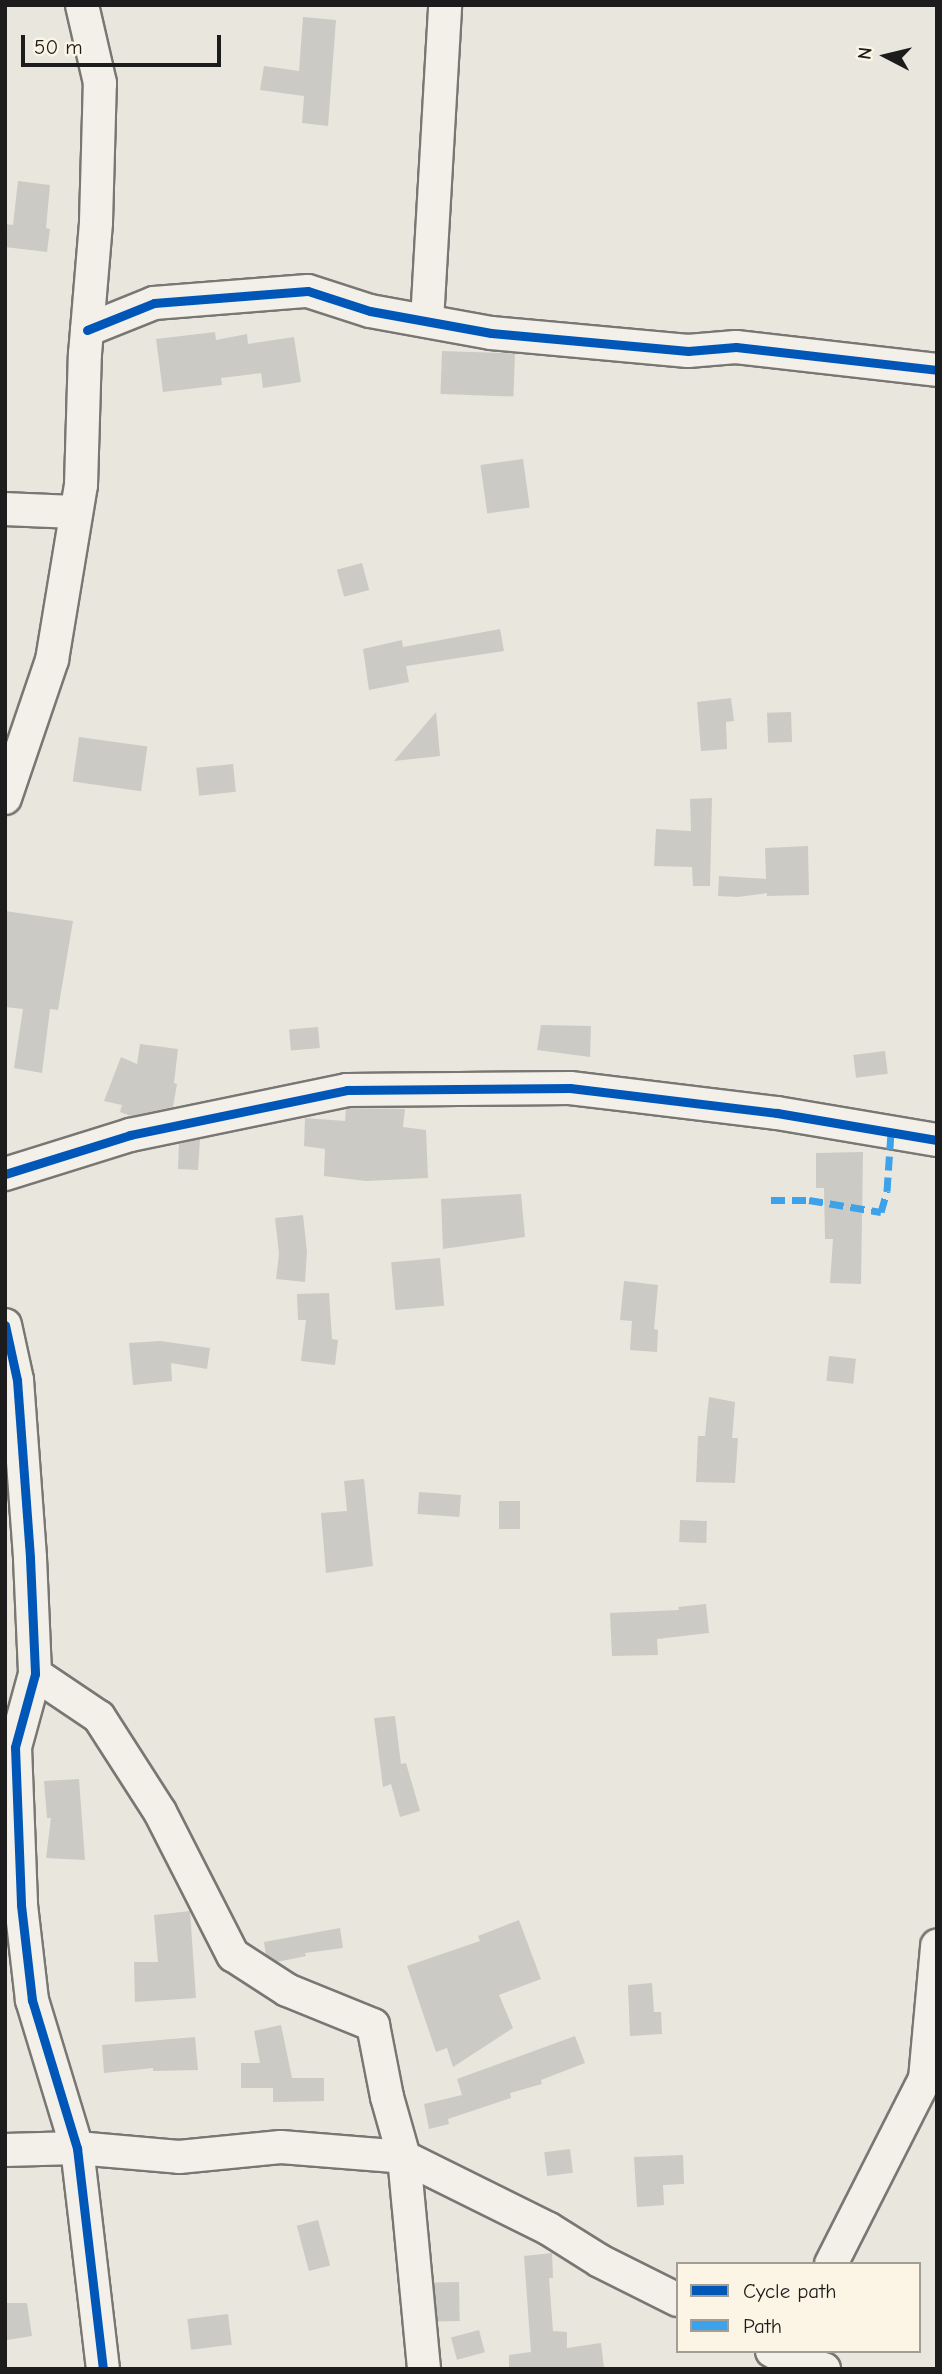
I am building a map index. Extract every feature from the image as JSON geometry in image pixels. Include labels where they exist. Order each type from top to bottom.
[{"type":"street","points":[[5,798],[52,660],[81,485],[87,330],[96,222],[100,83],[82,5]]},
{"type":"street","points":[[427,321],[445,5]]},
{"type":"street","points":[[87,330],[154,303],[308,291],[370,311],[491,332],[688,351],[736,347],[937,370]]},
{"type":"street","points":[[5,509],[76,512]]},
{"type":"street","points":[[5,1174],[130,1135],[347,1090],[570,1088],[777,1113],[937,1140]]},
{"type":"street","points":[[5,1325],[17,1380],[35,1674],[15,1746],[21,1905],[19,2000],[77,2148],[103,2369]]},
{"type":"street","points":[[35,1674],[99,1717],[160,1812],[233,1955],[287,1990],[373,2025],[387,2098],[404,2157],[424,2369]]},
{"type":"street","points":[[832,2262],[925,2079],[937,1946]]},
{"type":"street","points":[[5,2150],[77,2148],[180,2157],[281,2147],[404,2157],[549,2229],[600,2261],[676,2299]]},
{"type":"street","points":[[784,2358],[824,2369]]},
{"type":"building","points":[[303,17],[336,20],[328,126],[302,123],[304,96],[260,90],[264,66],[299,71]]},
{"type":"building","points":[[18,181],[50,185],[47,252],[5,247],[5,224],[13,225]]},
{"type":"building","points":[[215,332],[216,340],[247,334],[248,344],[294,337],[301,382],[263,388],[261,373],[221,378],[222,385],[163,392],[156,339]]},
{"type":"building","points":[[442,351],[515,354],[513,397],[440,394]]},
{"type":"building","points":[[523,459],[530,508],[487,514],[480,465]]},
{"type":"building","points":[[362,563],[369,590],[344,597],[337,570]]},
{"type":"building","points":[[500,629],[504,651],[406,666],[409,682],[369,690],[363,649],[402,640],[403,647]]},
{"type":"building","points":[[731,698],[734,721],[726,722],[727,749],[701,751],[697,702]]},
{"type":"building","points":[[436,712],[440,756],[394,761]]},
{"type":"building","points":[[791,712],[792,742],[768,743],[767,713]]},
{"type":"building","points":[[79,737],[147,747],[141,791],[73,782]]},
{"type":"building","points":[[233,764],[236,792],[199,796],[196,768]]},
{"type":"building","points":[[712,798],[710,886],[693,886],[692,867],[654,866],[656,829],[691,831],[690,799]]},
{"type":"building","points":[[808,846],[809,895],[767,896],[767,893],[738,897],[718,896],[719,876],[766,879],[765,848]]},
{"type":"building","points":[[5,911],[73,921],[58,1010],[50,1009],[42,1073],[14,1068],[23,1009],[5,1007]]},
{"type":"building","points":[[541,1025],[591,1026],[590,1057],[537,1050]]},
{"type":"building","points":[[318,1027],[320,1048],[291,1050],[289,1030]]},
{"type":"building","points":[[140,1044],[178,1049],[174,1083],[177,1084],[173,1107],[131,1116],[120,1112],[122,1105],[104,1101],[121,1057],[137,1064]]},
{"type":"building","points":[[885,1051],[888,1074],[856,1078],[853,1055]]},
{"type":"building","points":[[346,1109],[405,1109],[403,1127],[426,1130],[428,1178],[366,1181],[324,1176],[325,1149],[304,1146],[305,1118],[345,1121]]},
{"type":"building","points":[[200,1139],[198,1170],[178,1169],[179,1144]]},
{"type":"building","points":[[863,1152],[861,1284],[830,1283],[833,1239],[825,1239],[824,1188],[816,1188],[816,1153]]},
{"type":"building","points":[[521,1194],[525,1237],[443,1249],[441,1199]]},
{"type":"building","points":[[303,1215],[307,1252],[305,1282],[276,1279],[279,1254],[275,1218]]},
{"type":"building","points":[[440,1258],[444,1306],[395,1310],[391,1262]]},
{"type":"building","points":[[624,1281],[658,1285],[654,1329],[658,1330],[657,1352],[630,1350],[632,1321],[620,1320]]},
{"type":"building","points":[[329,1293],[332,1339],[338,1340],[335,1365],[301,1361],[306,1320],[298,1320],[297,1294]]},
{"type":"building","points":[[160,1341],[210,1348],[207,1369],[171,1363],[172,1381],[133,1385],[129,1343]]},
{"type":"building","points":[[829,1356],[856,1359],[853,1384],[826,1381]]},
{"type":"building","points":[[709,1397],[735,1402],[732,1438],[738,1438],[735,1483],[696,1482],[698,1436],[705,1436]]},
{"type":"building","points":[[364,1479],[373,1566],[326,1573],[321,1513],[347,1511],[344,1481]]},
{"type":"building","points":[[419,1492],[461,1495],[459,1517],[417,1514]]},
{"type":"building","points":[[499,1501],[520,1501],[520,1529],[499,1529]]},
{"type":"building","points":[[680,1520],[707,1521],[706,1543],[679,1542]]},
{"type":"building","points":[[706,1604],[709,1633],[657,1639],[658,1655],[612,1656],[610,1613],[679,1610],[678,1607]]},
{"type":"building","points":[[395,1716],[401,1764],[406,1763],[420,1811],[400,1817],[391,1784],[383,1787],[374,1718]]},
{"type":"building","points":[[79,1779],[85,1860],[46,1858],[51,1818],[47,1818],[44,1781]]},
{"type":"building","points":[[190,1911],[196,1998],[135,2002],[134,1962],[158,1962],[154,1915]]},
{"type":"building","points":[[519,1920],[541,1979],[499,1995],[513,2028],[453,2067],[447,2048],[436,2052],[407,1966],[480,1941],[478,1936]]},
{"type":"building","points":[[340,1928],[343,1948],[305,1953],[306,1956],[277,1962],[266,1955],[264,1942]]},
{"type":"building","points":[[652,1983],[654,2012],[661,2012],[662,2034],[630,2036],[628,1985]]},
{"type":"building","points":[[281,2025],[292,2078],[324,2078],[324,2101],[273,2102],[273,2088],[241,2088],[241,2063],[260,2063],[254,2031]]},
{"type":"building","points":[[575,2036],[585,2063],[541,2080],[542,2084],[510,2093],[511,2098],[448,2119],[449,2124],[429,2129],[424,2104],[462,2095],[457,2079]]},
{"type":"building","points":[[195,2037],[198,2070],[153,2071],[153,2068],[104,2073],[102,2045]]},
{"type":"building","points":[[570,2149],[573,2173],[547,2176],[544,2152]]},
{"type":"building","points":[[683,2155],[684,2184],[663,2185],[664,2205],[637,2207],[634,2157]]},
{"type":"building","points":[[318,2220],[330,2265],[309,2271],[297,2226]]},
{"type":"building","points":[[552,2253],[553,2278],[549,2278],[553,2331],[567,2332],[567,2348],[601,2343],[604,2367],[509,2369],[509,2355],[531,2352],[524,2256]]},
{"type":"building","points":[[434,2282],[459,2282],[460,2321],[435,2321]]},
{"type":"building","points":[[5,2303],[27,2303],[32,2336],[7,2340]]},
{"type":"building","points":[[228,2314],[232,2345],[191,2350],[187,2319]]},
{"type":"building","points":[[479,2330],[485,2352],[457,2360],[451,2338]]},
{"type":"marked path","points":[[771,1200],[809,1200],[881,1212],[887,1191],[891,1133]]},
{"type":"cycle path","points":[[87,330],[154,303],[308,291],[370,311],[491,333],[688,351],[736,347],[937,370]]},
{"type":"cycle path","points":[[5,1174],[130,1135],[347,1090],[570,1088],[777,1113],[937,1140]]},
{"type":"cycle path","points":[[5,1325],[17,1380],[35,1674],[15,1747],[21,1905],[32,2000],[77,2148],[103,2369]]}]
